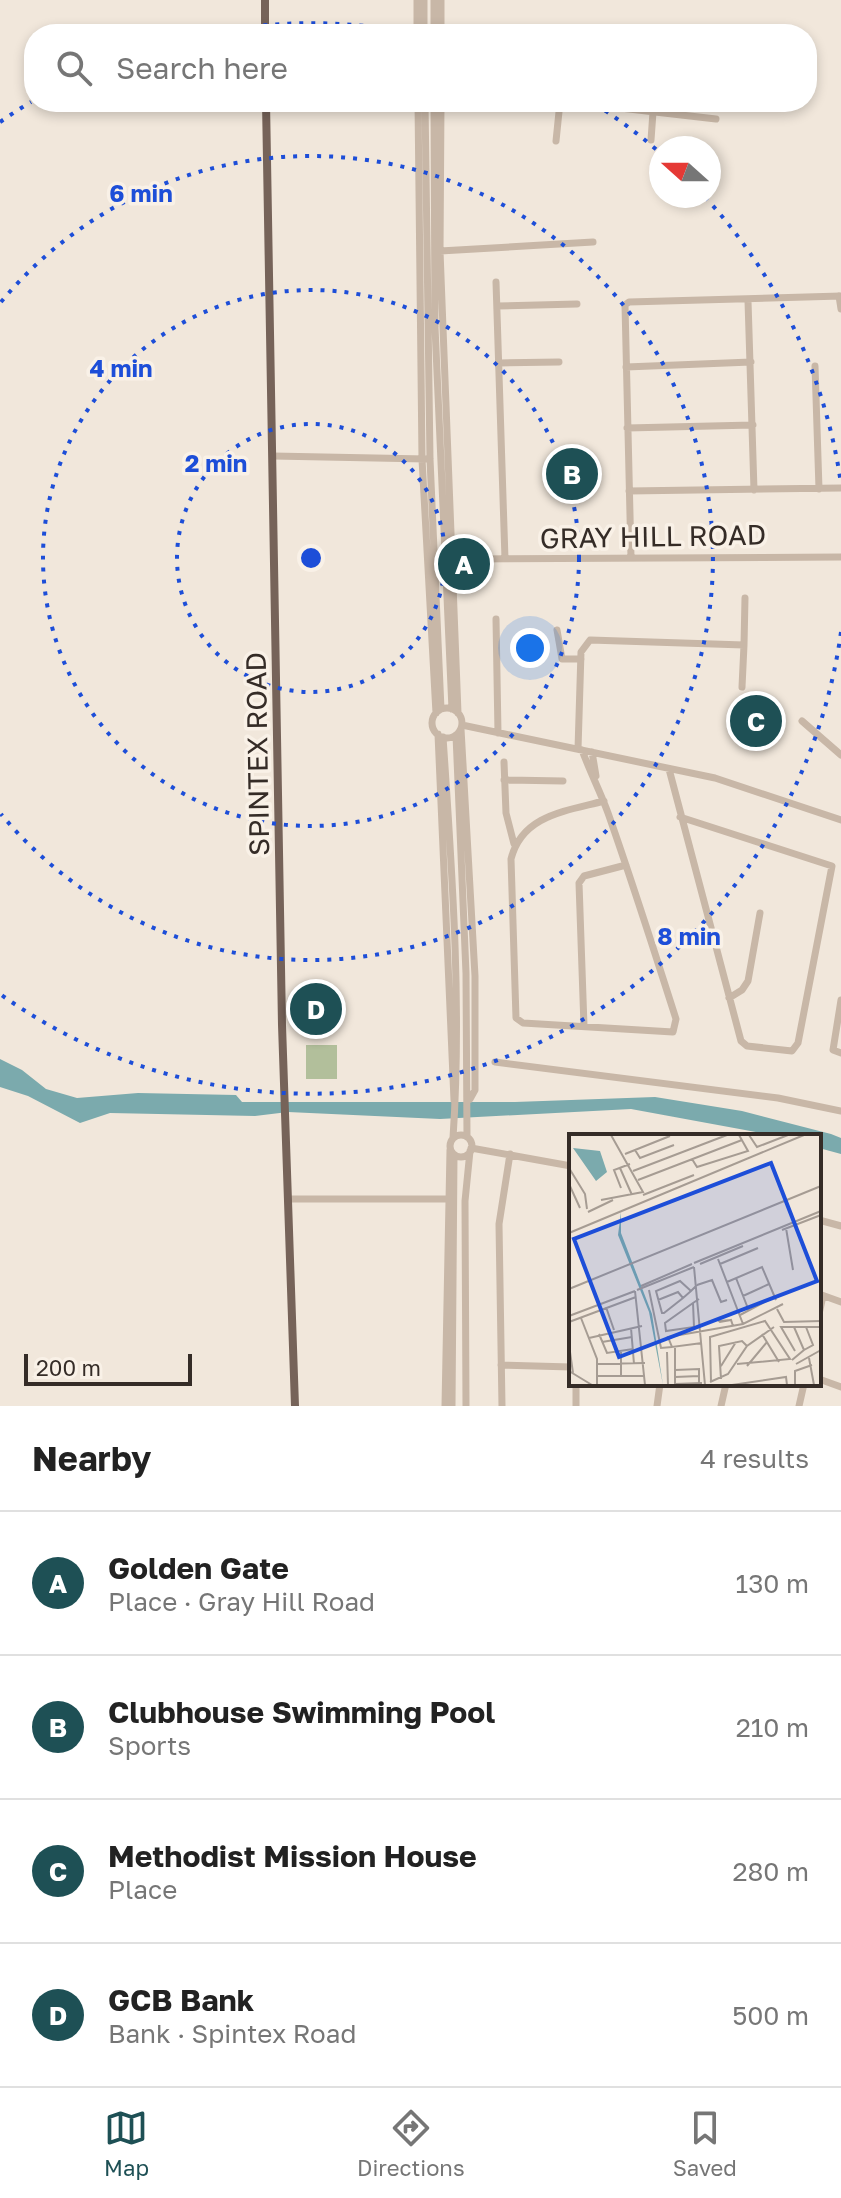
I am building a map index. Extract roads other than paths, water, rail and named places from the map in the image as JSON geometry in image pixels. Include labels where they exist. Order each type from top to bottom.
[{"type":"main road","points":[[265,0],[265,24]]},
{"type":"main road","name":"SPINTEX ROAD","points":[[266,112],[284,1099],[295,1406]]},
{"type":"street","points":[[417,0],[417,24]]},
{"type":"street","points":[[424,0],[424,24]]},
{"type":"street","points":[[434,0],[434,24]]},
{"type":"street","points":[[441,0],[441,24]]},
{"type":"street","points":[[418,112],[426,459],[439,711],[433,726],[440,736],[454,1100],[448,1199],[445,1406]]},
{"type":"street","points":[[425,112],[426,459]]},
{"type":"street","points":[[434,112],[440,459],[475,976],[475,1090],[470,1099],[467,1137],[471,1150],[465,1201],[466,1406]]},
{"type":"street","points":[[441,112],[440,251],[455,711]]},
{"type":"street","points":[[556,141],[559,112]]},
{"type":"street","points":[[651,136],[653,112],[716,119]]},
{"type":"street","points":[[440,251],[593,242]]},
{"type":"street","points":[[496,282],[505,559]]},
{"type":"street","points":[[631,557],[625,305],[629,302],[840,296],[841,309]]},
{"type":"street","points":[[748,301],[754,490]]},
{"type":"street","points":[[497,306],[577,304]]},
{"type":"street","points":[[500,363],[559,362]]},
{"type":"street","points":[[626,367],[751,362]]},
{"type":"street","points":[[815,366],[819,489]]},
{"type":"street","points":[[627,428],[753,425]]},
{"type":"street","points":[[273,456],[440,459]]},
{"type":"street","points":[[629,491],[841,488]]},
{"type":"street","name":"GRAY HILL ROAD","points":[[451,559],[841,557]]},
{"type":"street","points":[[742,687],[745,598]]},
{"type":"street","points":[[496,619],[498,733]]},
{"type":"street","points":[[557,630],[562,659],[581,659]]},
{"type":"street","points":[[604,801],[536,822],[524,830],[514,844],[511,859],[516,1018],[523,1023],[668,1033],[676,1029],[626,865],[604,801],[597,782],[580,749],[581,652],[590,640],[744,645]]},
{"type":"street","points":[[439,711],[455,711]]},
{"type":"street","points":[[802,721],[841,755]]},
{"type":"street","points":[[440,736],[460,730],[498,733],[580,749],[715,778],[841,820]]},
{"type":"street","points":[[592,752],[597,782]]},
{"type":"street","points":[[504,762],[509,833],[514,844]]},
{"type":"street","points":[[669,769],[680,817],[729,998],[744,1044],[787,1052],[796,1048],[832,866],[680,817]]},
{"type":"street","points":[[504,780],[563,781]]},
{"type":"street","points":[[584,1026],[579,883],[584,876],[626,865]]},
{"type":"street","points":[[729,998],[742,990],[748,981],[760,913]]},
{"type":"street","points":[[841,1000],[832,1041],[833,1050],[841,1053]]},
{"type":"street","points":[[495,1062],[778,1098],[841,1111]]},
{"type":"street","points":[[453,1138],[467,1137]]},
{"type":"street","points":[[452,1153],[465,1156],[471,1150]]},
{"type":"street","points":[[471,1150],[569,1166]]},
{"type":"street","points":[[452,1153],[452,1406]]},
{"type":"street","points":[[502,1406],[499,1224],[510,1154]]},
{"type":"street","points":[[288,1199],[448,1199]]},
{"type":"street","points":[[821,1221],[841,1226]]},
{"type":"street","points":[[821,1295],[841,1302]]},
{"type":"street","points":[[501,1365],[569,1367]]},
{"type":"street","points":[[821,1380],[841,1387]]},
{"type":"street","points":[[657,1406],[660,1386]]},
{"type":"street","points":[[721,1406],[726,1386]]},
{"type":"street","points":[[799,1406],[804,1386]]},
{"type":"water","points":[[0,1059],[22,1070],[46,1089],[77,1098],[138,1093],[236,1095],[242,1102],[515,1102],[655,1097],[742,1111],[831,1134],[841,1138],[841,1154],[821,1149],[821,1134],[766,1134],[631,1109],[440,1119],[288,1112],[255,1116],[110,1113],[80,1123],[28,1096],[0,1087]]},
{"type":"place","name":"Clubhouse Swimming Pool","points":[[572,474]]},
{"type":"place","name":"Golden Gate","points":[[464,564]]},
{"type":"place","name":"Methodist Mission House","points":[[756,721]]},
{"type":"place","name":"GCB Bank","points":[[316,1009]]}]
